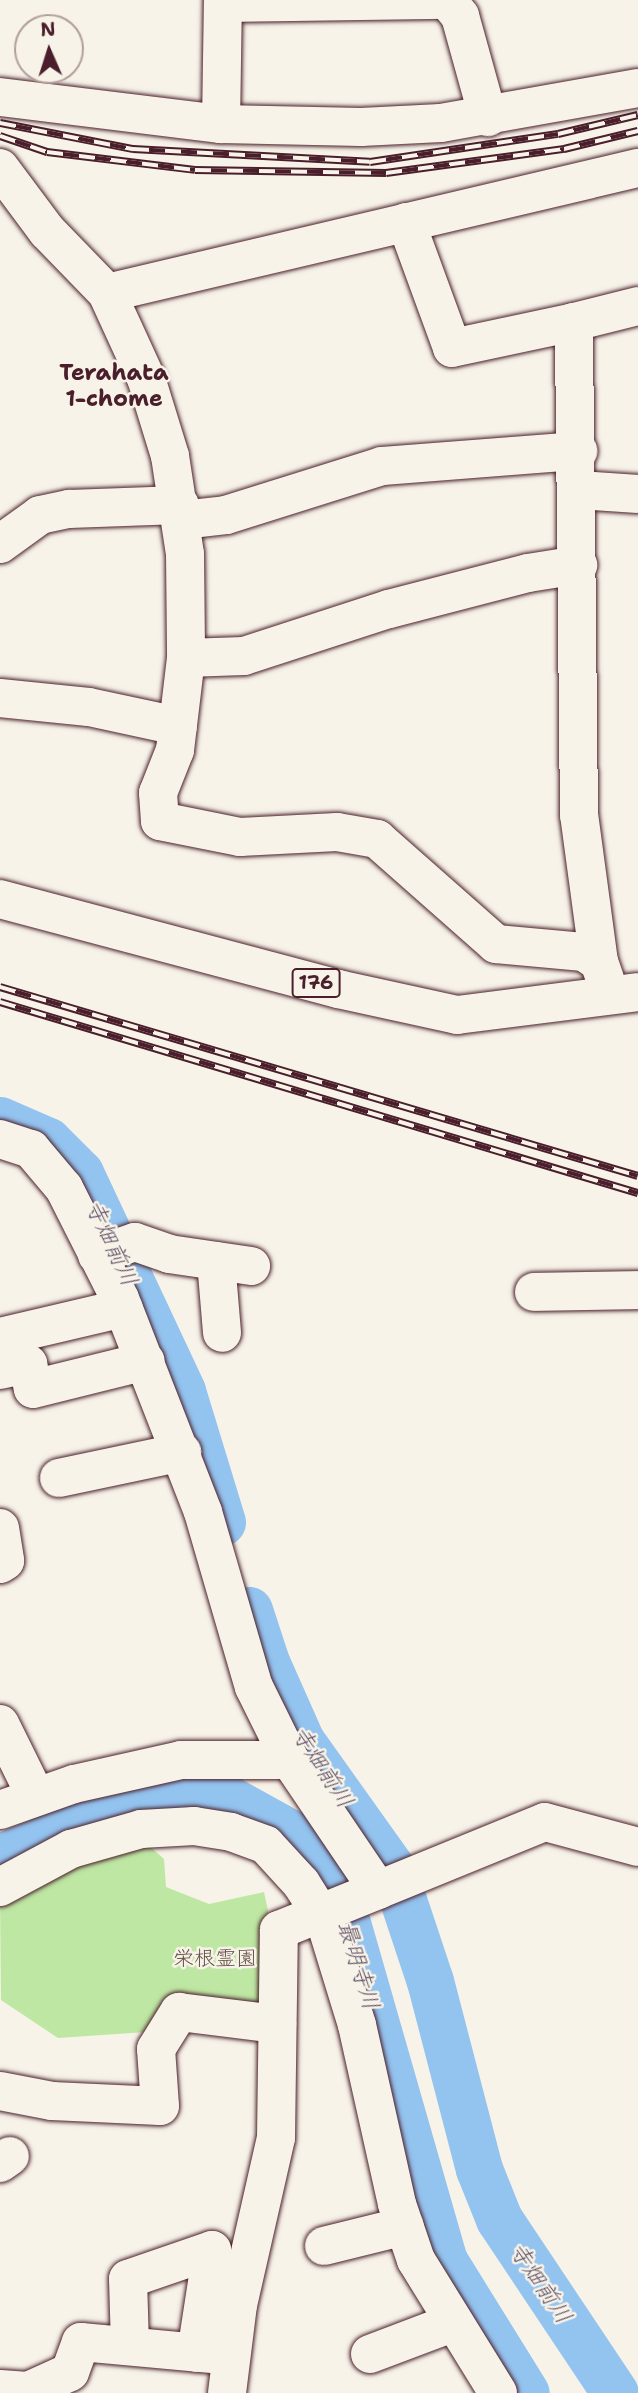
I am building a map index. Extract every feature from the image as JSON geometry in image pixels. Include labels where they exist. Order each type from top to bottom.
[{"type":"main road","points":[[221,124],[223,1],[447,0],[460,16],[488,117]]},
{"type":"main road","points":[[0,97],[221,124],[361,127],[488,117],[638,88]]},
{"type":"main road","points":[[0,156],[0,169],[47,231],[107,293],[146,378],[181,513],[186,657],[175,750],[158,793],[160,821],[240,837],[337,832],[377,839],[496,944],[584,952],[616,983]]},
{"type":"main road","points":[[107,293],[638,168]]},
{"type":"main road","points":[[405,222],[452,348],[638,306]]},
{"type":"main road","points":[[574,322],[579,490],[579,815],[616,983]]},
{"type":"main road","points":[[1,537],[40,515],[50,513],[226,515],[382,466],[578,451]]},
{"type":"main road","points":[[579,490],[638,494]]},
{"type":"main road","points":[[186,657],[244,656],[389,609],[528,573],[578,565]]},
{"type":"main road","points":[[0,698],[89,707],[178,726]]},
{"type":"main road","name":"176","points":[[0,899],[338,989],[457,1015],[616,983]]},
{"type":"main road","points":[[24,1137],[112,1249],[124,1308],[182,1452],[254,1687],[290,1760],[388,1886]]},
{"type":"main road","points":[[112,1249],[234,1264],[222,1333]]},
{"type":"main road","points":[[534,1292],[638,1290]]},
{"type":"main road","points":[[0,1337],[124,1308]]},
{"type":"main road","points":[[0,1370],[28,1364],[33,1389],[146,1361]]},
{"type":"main road","points":[[59,1478],[182,1452]]},
{"type":"main road","points":[[0,1528],[5,1562],[0,1564]]},
{"type":"main road","points":[[0,1724],[36,1797]]},
{"type":"main road","points":[[0,1810],[36,1797],[181,1759],[290,1760]]},
{"type":"main road","points":[[212,2354],[276,2138],[279,1930],[545,1822],[638,1847]]},
{"type":"main road","points":[[0,1887],[71,1849],[141,1829],[194,1826],[231,1832],[266,1845],[325,1911],[416,2260],[452,2323],[498,2393]]},
{"type":"main road","points":[[0,2091],[52,2101],[160,2106],[156,2049],[179,2012],[277,2024]]},
{"type":"main road","points":[[324,2246],[405,2226]]},
{"type":"main road","points":[[130,2346],[128,2279],[212,2250],[212,2354],[227,2393]]},
{"type":"main road","points":[[370,2354],[452,2323]]},
{"type":"main road","points":[[0,2389],[29,2391],[70,2372],[81,2342],[212,2354]]},
{"type":"green space","name":"栄根霊園","points":[[145,1842],[164,1859],[166,1887],[209,1904],[264,1892],[271,1925],[271,2016],[161,2031],[58,2038],[1,2000],[0,1899],[70,1862]]},
{"type":"waterway","name":"寺畑前川","points":[[0,1120],[48,1141],[80,1173],[182,1391],[222,1522]]},
{"type":"waterway","name":"寺畑前川","points":[[249,1610],[266,1662],[301,1741],[393,1870],[430,1981],[479,2169],[499,2219],[615,2393]]},
{"type":"waterway","name":"最明寺川","points":[[0,1857],[142,1799],[229,1799],[305,1841],[345,1916],[444,2261],[526,2393]]},
{"type":"railway","points":[[0,123],[133,149],[370,162],[558,134],[638,115]]},
{"type":"railway","points":[[0,136],[47,152],[195,170],[386,173],[564,149],[638,131]]},
{"type":"railway","points":[[0,987],[638,1176]]},
{"type":"railway","points":[[0,1002],[638,1193]]},
{"type":"district","name":"Terahata 1-chome","points":[[114,385]]}]
